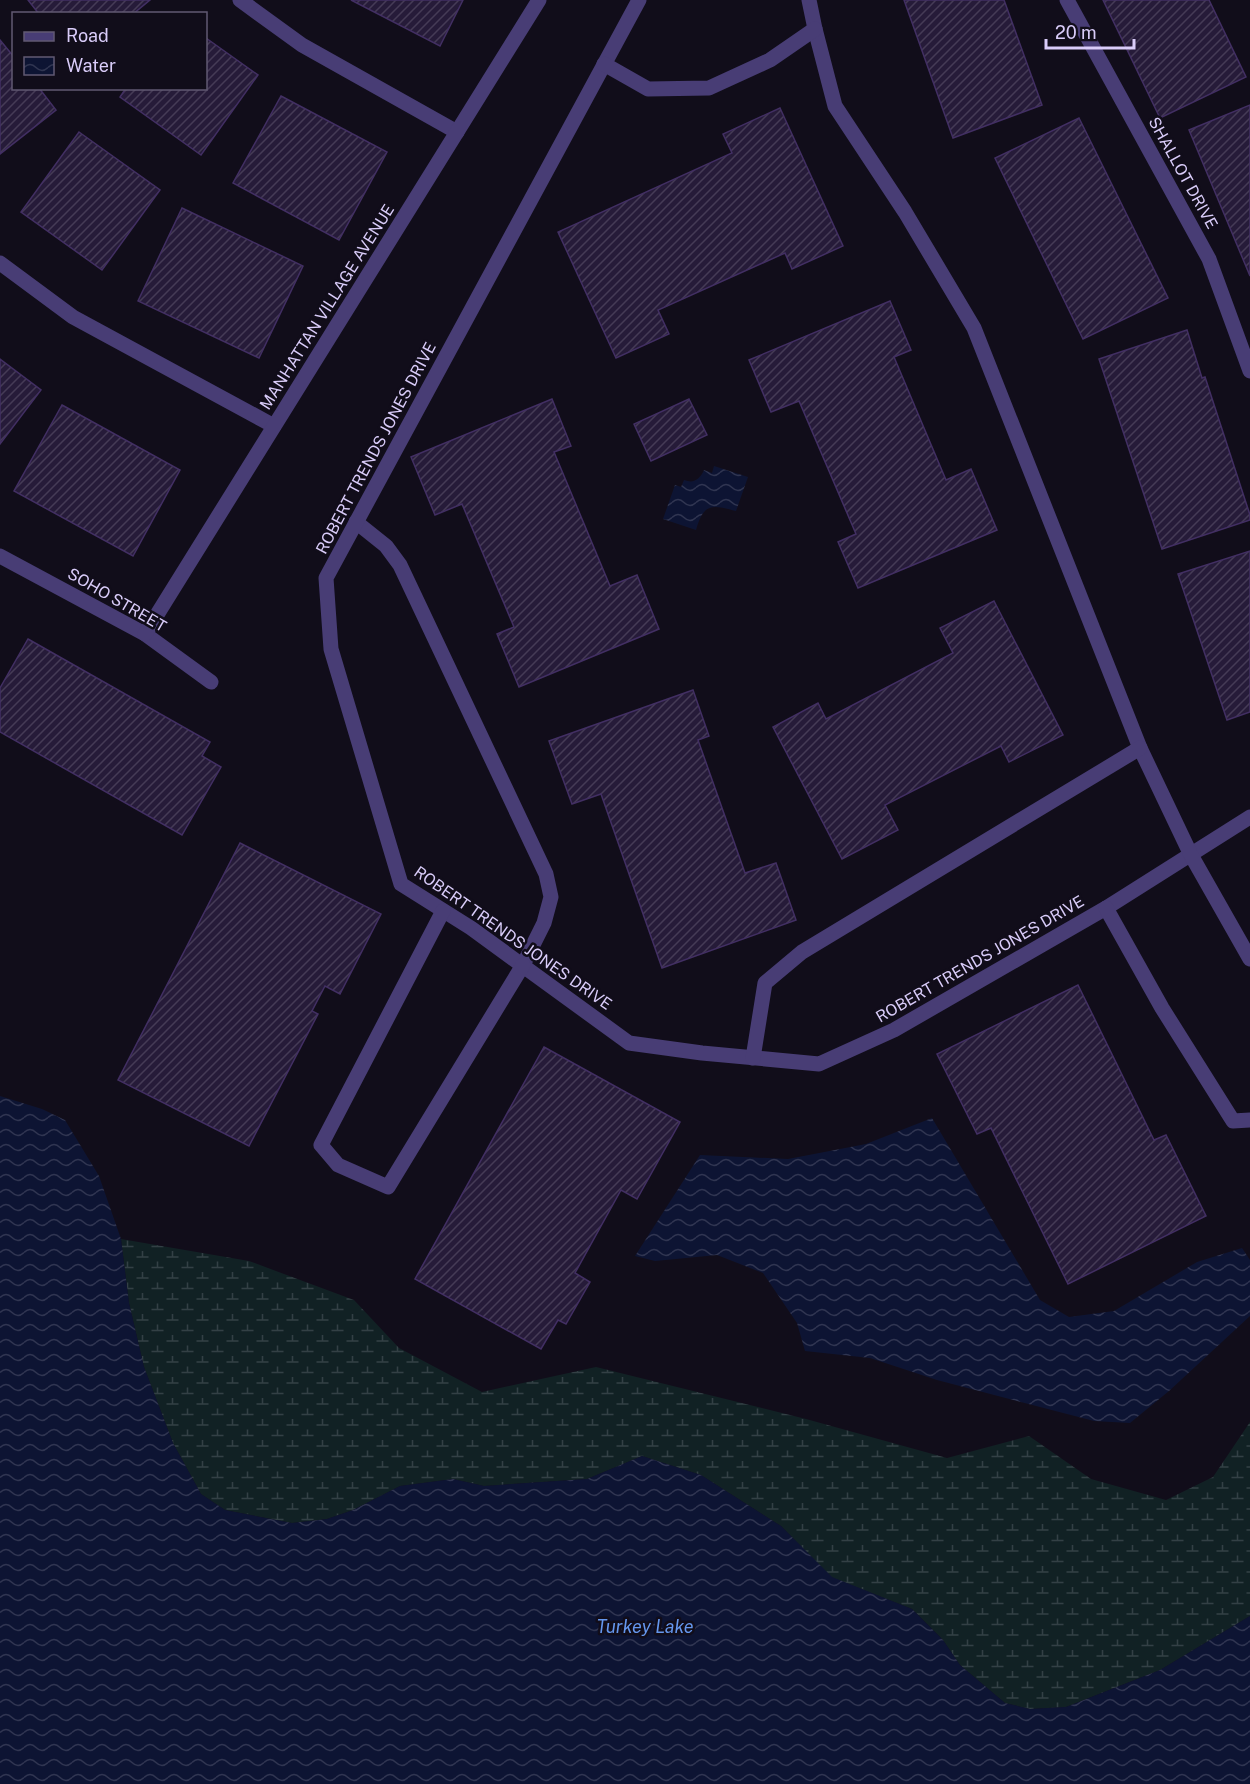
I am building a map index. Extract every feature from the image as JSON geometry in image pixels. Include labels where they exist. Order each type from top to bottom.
[{"type":"street","points":[[240,0],[302,45],[457,132]]},
{"type":"street","name":"MANHATTAN VILLAGE AVENUE","points":[[145,634],[539,0]]},
{"type":"street","name":"ROBERT TRENDS JONES DRIVE","points":[[639,0],[326,578],[331,649],[401,884],[523,965],[629,1043],[702,1053],[819,1064],[894,1030],[1106,908],[1249,817]]},
{"type":"street","points":[[809,0],[835,106],[905,212],[974,328],[1140,748],[1191,855],[1250,959]]},
{"type":"street","name":"SHALLOT DRIVE","points":[[1067,0],[1209,260],[1250,371]]},
{"type":"street","points":[[604,64],[648,89],[709,88],[770,60],[815,29]]},
{"type":"street","points":[[0,263],[72,317],[274,426]]},
{"type":"street","points":[[356,522],[386,546],[400,565],[546,874],[551,897],[544,923],[523,965],[388,1187],[338,1165],[321,1145],[443,911]]},
{"type":"street","name":"SOHO STREET","points":[[0,556],[145,634],[211,682]]},
{"type":"street","points":[[753,1058],[765,983],[802,952],[1140,748]]},
{"type":"street","points":[[1106,908],[1162,1008],[1233,1121],[1250,1120]]},
{"type":"green space","points":[[121,1239],[249,1261],[354,1300],[399,1348],[482,1392],[596,1367],[806,1419],[947,1458],[1029,1436],[1091,1479],[1166,1500],[1213,1477],[1250,1422],[1250,1616],[1160,1670],[1066,1707],[1030,1709],[1005,1703],[960,1665],[943,1640],[912,1609],[831,1577],[781,1526],[701,1475],[642,1456],[587,1479],[484,1486],[453,1479],[400,1486],[353,1510],[327,1519],[292,1523],[225,1510],[201,1494],[173,1443],[144,1367],[129,1303]]},
{"type":"water","points":[[714,466],[748,477],[736,511],[710,508],[702,514],[696,530],[663,519],[675,485],[681,487],[684,480],[696,480],[704,470],[712,473]]},
{"type":"water","name":"Turkey Lake","points":[[0,1096],[42,1109],[65,1120],[99,1176],[121,1239],[129,1303],[144,1367],[173,1443],[201,1494],[225,1510],[292,1523],[327,1519],[353,1510],[400,1486],[453,1479],[484,1486],[587,1479],[642,1456],[701,1475],[781,1526],[832,1577],[912,1609],[943,1640],[960,1665],[1005,1703],[1030,1709],[1066,1707],[1160,1670],[1250,1616],[1250,1784],[0,1784]]},
{"type":"water","points":[[932,1118],[1040,1300],[1069,1317],[1114,1311],[1197,1262],[1242,1248],[1250,1260],[1250,1316],[1169,1391],[1130,1423],[1094,1421],[937,1380],[870,1358],[805,1351],[797,1323],[763,1273],[717,1255],[655,1261],[635,1256],[700,1155],[788,1159],[866,1144]]},
{"type":"building","points":[[28,0],[150,0],[135,12],[37,12]]},
{"type":"building","points":[[351,0],[463,0],[440,46]]},
{"type":"building","points":[[904,0],[1004,0],[1042,105],[953,138]]},
{"type":"building","points":[[1103,0],[1209,0],[1246,77],[1160,118]]},
{"type":"building","points":[[207,39],[258,75],[201,155],[120,97],[125,90],[207,90]]},
{"type":"building","points":[[0,40],[12,55],[12,90],[41,90],[56,110],[0,154]]},
{"type":"building","points":[[281,96],[387,152],[339,240],[233,183]]},
{"type":"building","points":[[1250,105],[1250,276],[1189,130]]},
{"type":"building","points":[[780,108],[843,246],[792,269],[785,253],[658,310],[669,334],[616,358],[558,232],[732,153],[723,134]]},
{"type":"building","points":[[1079,118],[1168,298],[1083,339],[995,158]]},
{"type":"building","points":[[79,132],[160,190],[102,270],[21,212]]},
{"type":"building","points":[[182,208],[303,266],[259,358],[138,301]]},
{"type":"building","points":[[890,301],[911,350],[894,357],[946,480],[971,469],[997,530],[858,588],[838,542],[856,534],[799,401],[771,412],[749,360]]},
{"type":"building","points":[[1187,330],[1202,378],[1205,377],[1250,520],[1162,549],[1099,359]]},
{"type":"building","points":[[0,359],[41,390],[0,444]]},
{"type":"building","points":[[552,399],[571,446],[554,452],[610,586],[637,575],[659,629],[519,687],[497,634],[514,627],[462,504],[435,515],[411,457]]},
{"type":"building","points":[[689,399],[707,435],[651,461],[634,424]]},
{"type":"building","points":[[62,405],[180,470],[133,556],[14,491]]},
{"type":"building","points":[[1250,551],[1250,712],[1227,720],[1178,574]]},
{"type":"building","points":[[994,601],[1063,735],[1009,762],[1001,746],[885,805],[898,830],[842,859],[773,727],[818,703],[826,719],[953,653],[940,628]]},
{"type":"building","points":[[28,639],[210,742],[202,756],[221,767],[182,835],[0,732],[0,688]]},
{"type":"building","points":[[693,690],[709,736],[698,740],[745,873],[776,863],[796,920],[662,968],[601,794],[572,804],[549,741]]},
{"type":"building","points":[[240,843],[381,914],[340,994],[325,986],[312,1011],[318,1014],[249,1146],[118,1080]]},
{"type":"building","points":[[1078,985],[1154,1140],[1166,1135],[1206,1216],[1068,1284],[991,1128],[977,1134],[937,1054]]},
{"type":"building","points":[[544,1047],[680,1122],[637,1199],[621,1190],[575,1273],[590,1282],[566,1324],[558,1320],[541,1349],[415,1279]]}]
